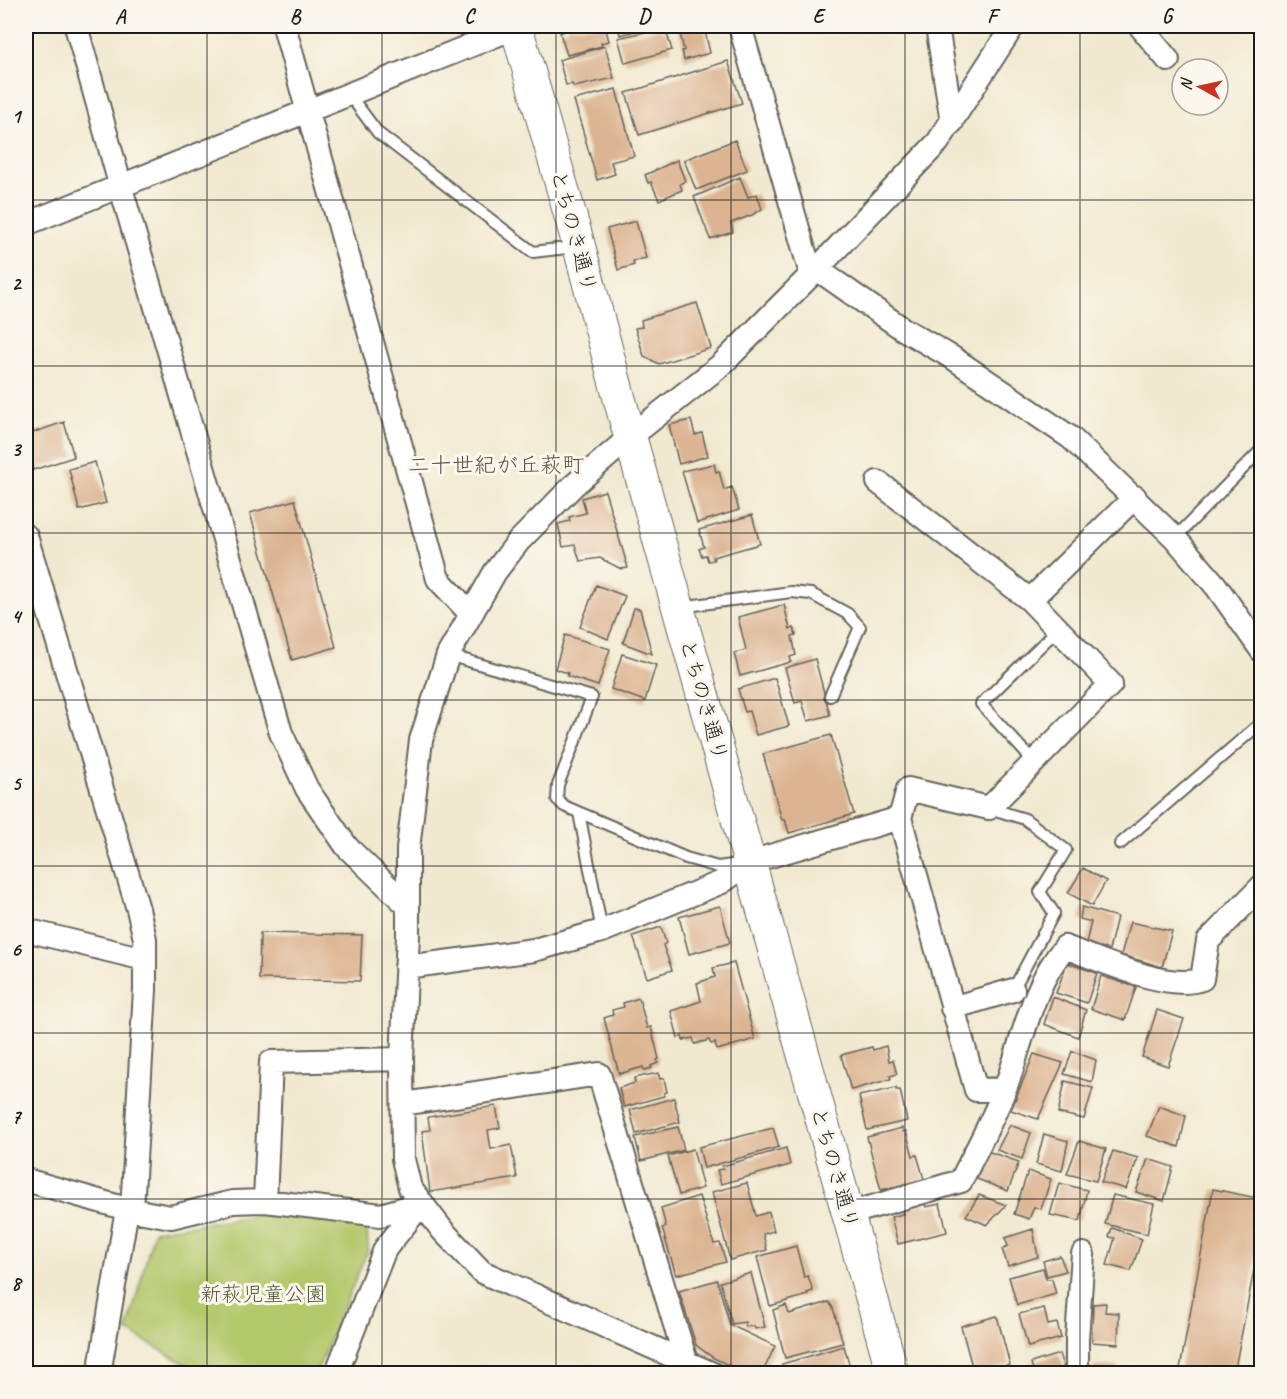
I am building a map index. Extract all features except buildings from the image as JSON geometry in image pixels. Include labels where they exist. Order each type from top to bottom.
[{"type":"street","points":[[76,26],[281,733],[307,789],[347,847],[408,906]]},
{"type":"street","points":[[284,26],[438,579],[470,613]]},
{"type":"street","points":[[26,224],[518,26]]},
{"type":"street","name":"とちのき通り","points":[[518,26],[630,437],[893,1374]]},
{"type":"street","points":[[740,26],[814,272],[953,358],[1071,438],[1135,497],[1175,538],[1216,585],[1262,651]]},
{"type":"street","points":[[938,26],[952,122]]},
{"type":"street","points":[[713,1374],[688,1368],[482,1272],[443,1231],[411,1188],[403,1160],[402,1059],[408,849],[421,740],[448,655],[495,572],[518,542],[573,486],[630,437],[721,365],[814,272],[938,142],[1013,26]]},
{"type":"street","points":[[1140,26],[1168,60]]},
{"type":"street","points":[[878,482],[1030,600],[1111,684],[989,808],[908,789],[900,818],[976,1090],[1005,1089]]},
{"type":"street","points":[[1030,600],[1135,497]]},
{"type":"street","points":[[26,536],[145,939],[145,990],[130,1210],[99,1374]]},
{"type":"street","points":[[406,968],[534,950],[602,931],[722,882],[750,862],[900,818]]},
{"type":"street","points":[[848,1214],[961,1181],[1005,1089],[1035,1002],[1051,964],[1065,947],[1152,978],[1191,983],[1202,979],[1208,941],[1262,886]]},
{"type":"street","points":[[26,930],[144,959]]},
{"type":"street","points":[[952,1008],[1013,990]]},
{"type":"street","points":[[265,1201],[271,1062],[402,1059]]},
{"type":"street","points":[[403,1104],[599,1074],[688,1368]]},
{"type":"street","points":[[26,1180],[130,1210],[171,1217],[233,1202],[265,1201],[381,1215],[422,1203]]},
{"type":"street","points":[[336,1374],[385,1249],[422,1203]]},
{"type":"street","points":[[1077,1374],[1083,1254]]},
{"type":"lane","points":[[348,93],[378,133],[533,252],[579,246]]},
{"type":"lane","points":[[1175,538],[1262,449]]},
{"type":"lane","points":[[678,607],[791,592],[811,594],[848,614],[860,627],[830,696]]},
{"type":"lane","points":[[1034,762],[981,704],[1058,629]]},
{"type":"lane","points":[[448,655],[592,697],[558,785],[557,799],[564,806],[686,858],[718,867],[750,862]]},
{"type":"lane","points":[[1120,844],[1262,723]]},
{"type":"lane","points":[[989,808],[1025,819],[1066,850],[1040,892],[1053,913],[1013,990]]},
{"type":"lane","points":[[579,813],[602,931]]},
{"type":"green space","name":"新萩児童公園","points":[[270,1213],[367,1226],[368,1250],[316,1373],[201,1373],[127,1331],[154,1231]]},
{"type":"district","name":"二十世紀が丘萩町","points":[[496,465]]}]
